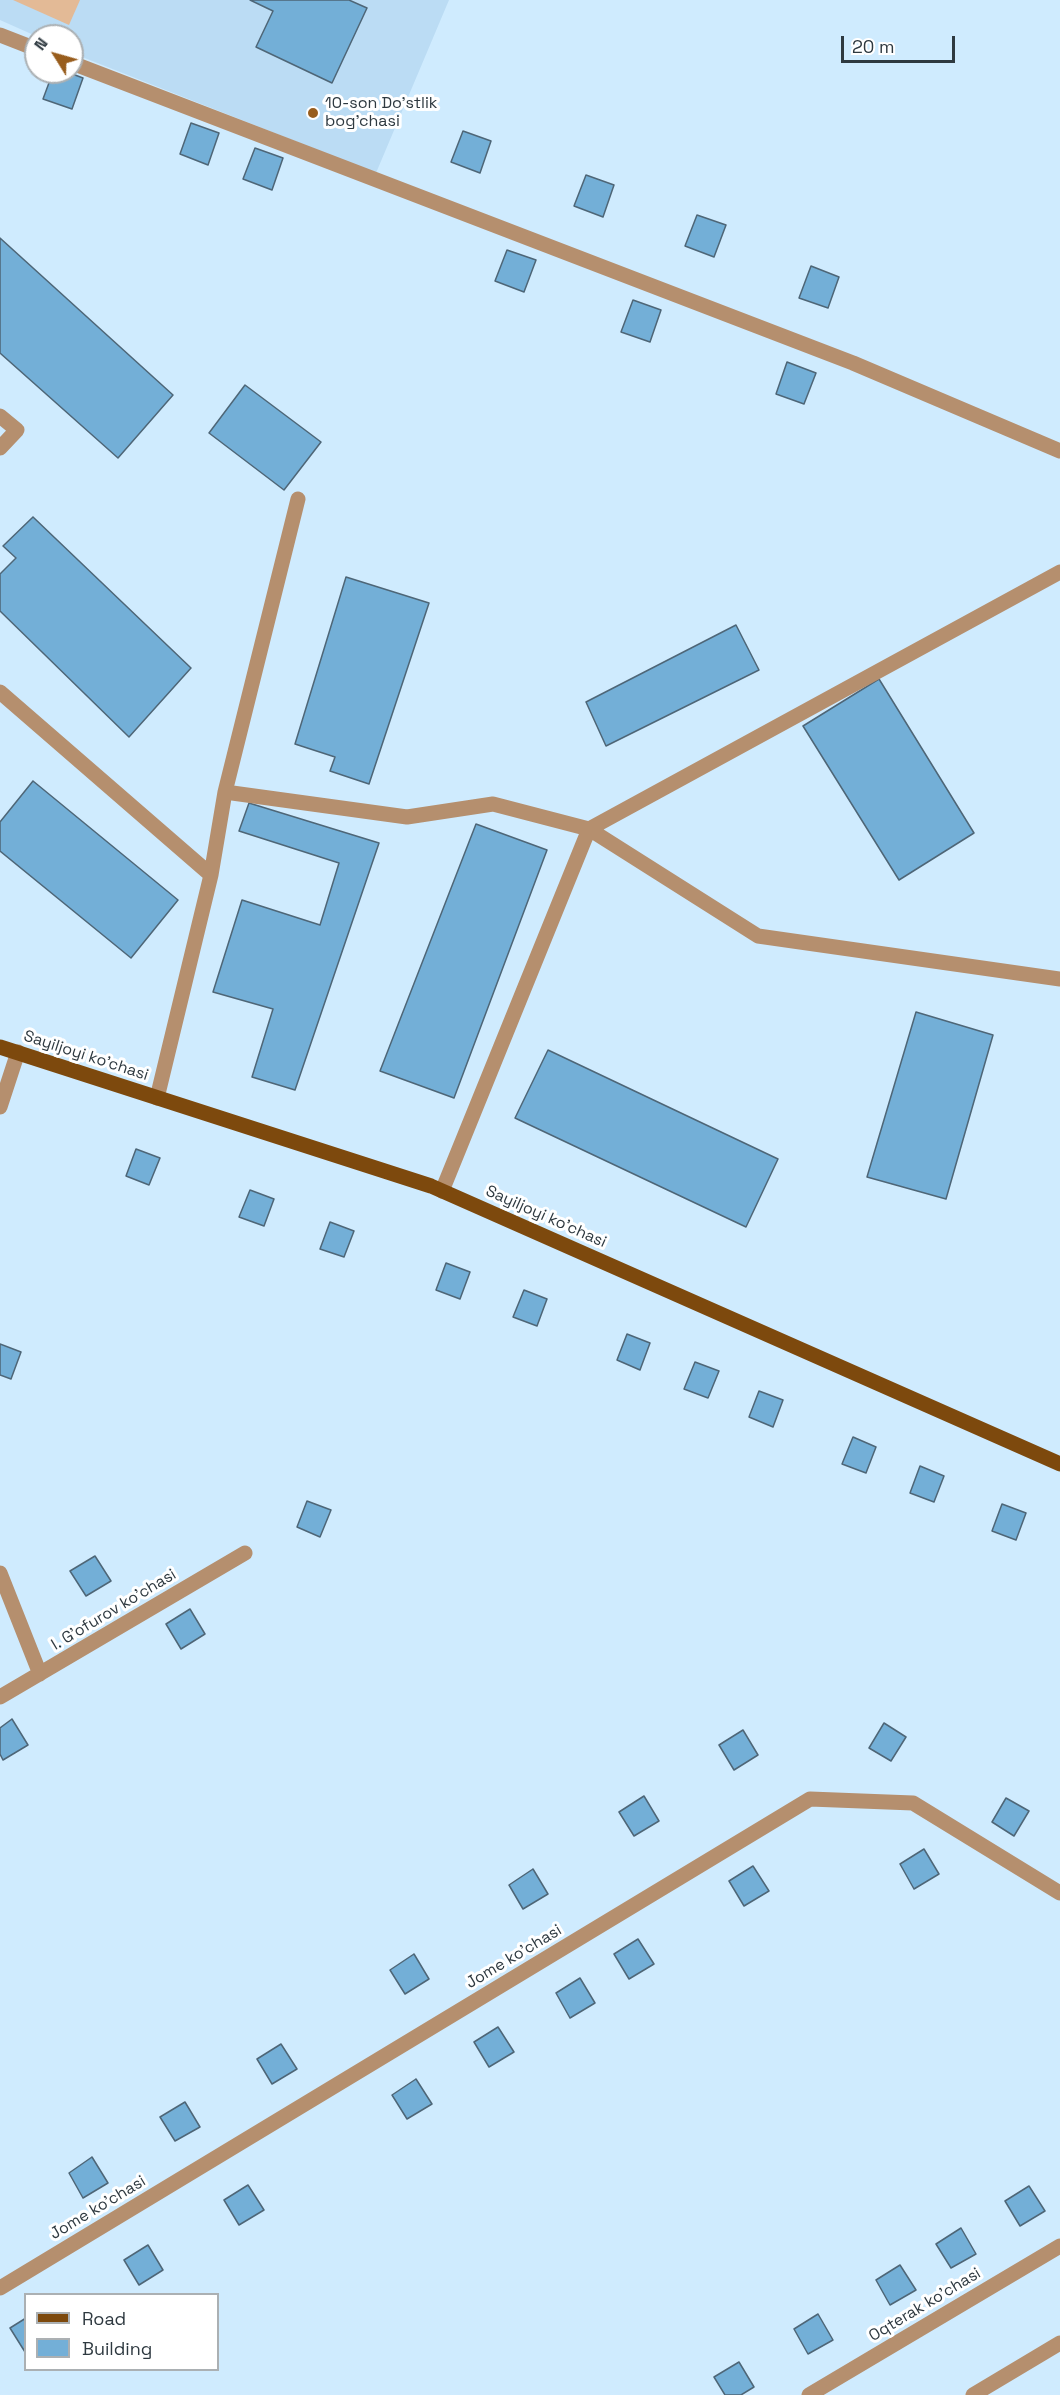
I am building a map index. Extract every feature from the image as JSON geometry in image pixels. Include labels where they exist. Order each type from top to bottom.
[{"type":"main road","name":"Sayiljoyi ko'chasi","points":[[0,1047],[442,1191],[1060,1464]]},
{"type":"street","points":[[0,35],[24,44]]},
{"type":"street","points":[[84,68],[853,363],[1060,451]]},
{"type":"street","points":[[0,416],[17,430],[0,448]]},
{"type":"street","points":[[157,1098],[211,875],[225,792],[298,499]]},
{"type":"street","points":[[442,1191],[589,829],[1060,572]]},
{"type":"street","points":[[0,692],[211,875]]},
{"type":"street","points":[[225,792],[407,818],[493,804],[589,829],[758,936],[1060,979]]},
{"type":"street","points":[[0,1107],[18,1052]]},
{"type":"street","name":"I. G'ofurov ko'chasi","points":[[0,1697],[245,1553]]},
{"type":"street","points":[[0,1573],[40,1674]]},
{"type":"street","name":"Jome ko'chasi","points":[[0,2288],[810,1799],[914,1803],[1060,1893]]},
{"type":"street","name":"Oqterak ko'chasi","points":[[809,2395],[1060,2246]]},
{"type":"street","points":[[973,2395],[1060,2343]]},
{"type":"shaded area","name":"10-son Do'stlik bog'chasi","points":[[0,0],[449,0],[376,173],[84,58],[84,24],[24,24],[24,31],[0,20]]},
{"type":"shaded area","points":[[13,0],[80,0],[69,24]]},
{"type":"building","points":[[250,0],[349,0],[367,8],[332,83],[256,47],[273,11]]},
{"type":"building","points":[[49,84],[81,84],[72,109],[43,99]]},
{"type":"building","points":[[191,123],[219,133],[208,165],[180,154]]},
{"type":"building","points":[[463,131],[491,141],[480,173],[451,162]]},
{"type":"building","points":[[255,148],[283,158],[272,190],[243,179]]},
{"type":"building","points":[[586,175],[614,185],[603,217],[574,206]]},
{"type":"building","points":[[697,215],[726,225],[714,257],[685,246]]},
{"type":"building","points":[[0,238],[173,395],[118,458],[0,353]]},
{"type":"building","points":[[507,250],[536,260],[524,292],[495,281]]},
{"type":"building","points":[[811,266],[839,277],[828,308],[799,298]]},
{"type":"building","points":[[633,300],[661,310],[650,342],[621,332]]},
{"type":"building","points":[[787,362],[816,373],[804,404],[776,394]]},
{"type":"building","points":[[245,385],[321,442],[284,490],[209,433]]},
{"type":"building","points":[[33,517],[191,668],[129,737],[0,611],[0,574],[16,558],[3,546]]},
{"type":"building","points":[[346,577],[429,603],[369,784],[330,771],[335,757],[295,744]]},
{"type":"building","points":[[736,625],[759,670],[606,746],[586,702]]},
{"type":"building","points":[[879,679],[974,833],[899,880],[803,726]]},
{"type":"building","points":[[33,781],[178,900],[131,958],[0,851],[0,822]]},
{"type":"building","points":[[249,803],[379,843],[295,1090],[252,1077],[273,1009],[213,992],[242,900],[320,925],[339,863],[239,831]]},
{"type":"building","points":[[476,824],[547,850],[454,1098],[380,1071]]},
{"type":"building","points":[[916,1012],[993,1035],[946,1199],[867,1177]]},
{"type":"building","points":[[548,1050],[778,1159],[746,1227],[515,1118]]},
{"type":"building","points":[[136,1149],[160,1158],[149,1185],[126,1176]]},
{"type":"building","points":[[250,1190],[274,1199],[264,1226],[239,1217]]},
{"type":"building","points":[[330,1222],[354,1231],[344,1257],[320,1249]]},
{"type":"building","points":[[446,1263],[470,1272],[460,1299],[436,1290]]},
{"type":"building","points":[[524,1290],[547,1299],[537,1326],[513,1317]]},
{"type":"building","points":[[627,1334],[650,1343],[640,1370],[617,1360]]},
{"type":"building","points":[[0,1344],[21,1352],[11,1379],[0,1375]]},
{"type":"building","points":[[695,1362],[719,1371],[708,1398],[684,1389]]},
{"type":"building","points":[[759,1391],[783,1400],[773,1427],[749,1417]]},
{"type":"building","points":[[853,1437],[876,1447],[866,1473],[842,1464]]},
{"type":"building","points":[[920,1466],[944,1476],[934,1502],[910,1493]]},
{"type":"building","points":[[307,1501],[331,1510],[320,1537],[297,1527]]},
{"type":"building","points":[[1002,1504],[1026,1513],[1016,1540],[992,1531]]},
{"type":"building","points":[[95,1556],[111,1581],[86,1596],[70,1571]]},
{"type":"building","points":[[190,1609],[205,1634],[181,1649],[166,1624]]},
{"type":"building","points":[[12,1719],[28,1745],[3,1760],[0,1754],[0,1728]]},
{"type":"building","points":[[884,1723],[906,1737],[891,1761],[869,1748]]},
{"type":"building","points":[[743,1730],[758,1755],[734,1770],[719,1745]]},
{"type":"building","points":[[644,1796],[659,1821],[634,1836],[619,1812]]},
{"type":"building","points":[[1006,1798],[1029,1811],[1014,1836],[992,1822]]},
{"type":"building","points":[[924,1849],[939,1874],[914,1889],[900,1864]]},
{"type":"building","points":[[753,1866],[769,1891],[744,1906],[729,1881]]},
{"type":"building","points":[[533,1869],[548,1894],[523,1909],[509,1885]]},
{"type":"building","points":[[638,1939],[654,1964],[629,1979],[614,1954]]},
{"type":"building","points":[[414,1954],[429,1979],[405,1994],[390,1970]]},
{"type":"building","points":[[580,1978],[595,2003],[570,2018],[556,1993]]},
{"type":"building","points":[[498,2027],[514,2052],[489,2067],[474,2042]]},
{"type":"building","points":[[281,2044],[297,2069],[272,2084],[257,2059]]},
{"type":"building","points":[[416,2079],[432,2104],[407,2119],[392,2095]]},
{"type":"building","points":[[185,2102],[200,2127],[175,2141],[160,2117]]},
{"type":"building","points":[[92,2157],[108,2183],[83,2198],[69,2173]]},
{"type":"building","points":[[248,2185],[264,2210],[239,2225],[224,2200]]},
{"type":"building","points":[[1029,2186],[1045,2211],[1020,2226],[1005,2201]]},
{"type":"building","points":[[961,2228],[976,2254],[951,2268],[936,2244]]},
{"type":"building","points":[[148,2245],[163,2270],[139,2285],[124,2260]]},
{"type":"building","points":[[900,2265],[916,2290],[890,2305],[876,2280]]},
{"type":"building","points":[[818,2314],[833,2340],[808,2354],[794,2329]]},
{"type":"building","points":[[24,2319],[24,2350],[10,2328]]},
{"type":"building","points":[[739,2362],[754,2387],[741,2395],[725,2395],[714,2377]]},
{"type":"place","name":"10-son Do'stlik bog'chasi","points":[[313,113]]}]
